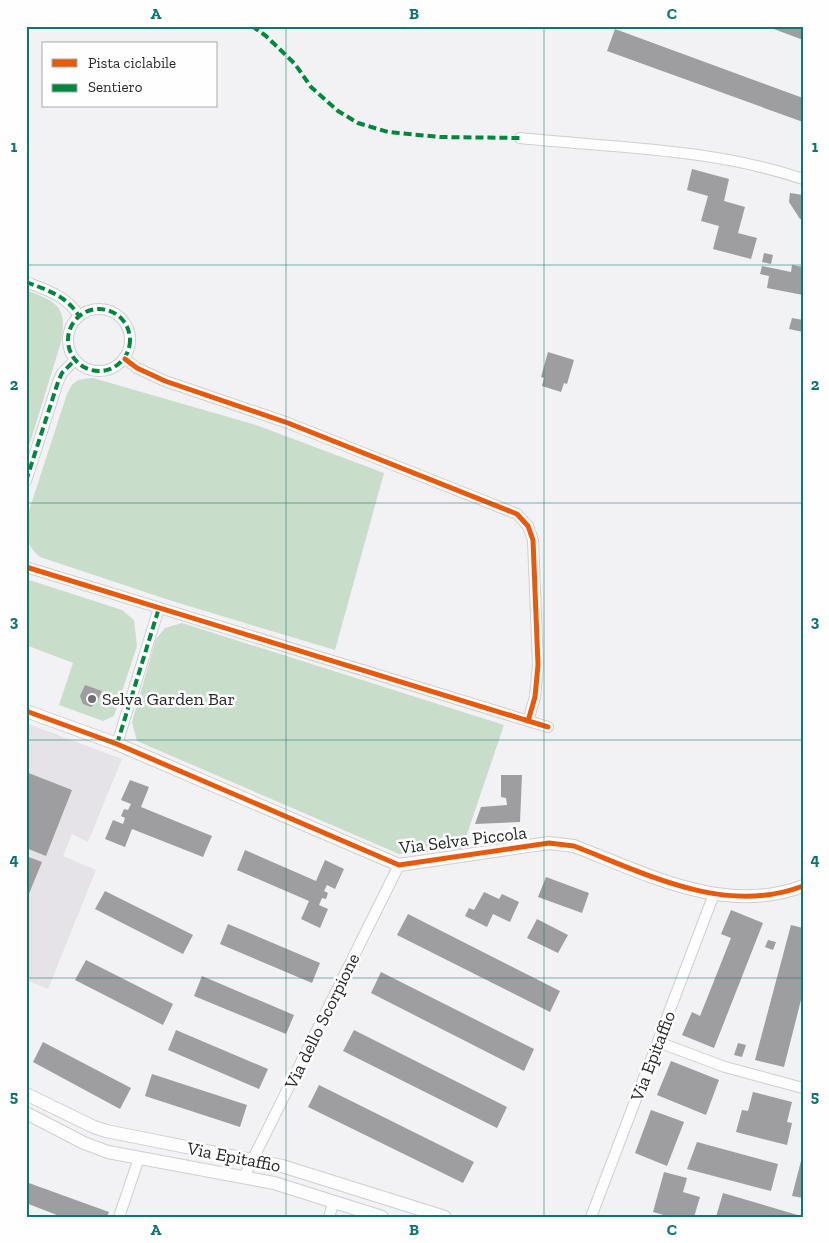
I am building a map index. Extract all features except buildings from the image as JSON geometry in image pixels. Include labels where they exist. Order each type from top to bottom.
[{"type":"street","points":[[520,138],[687,153],[768,168],[803,179]]},
{"type":"street","points":[[26,282],[54,292],[70,304],[79,316]]},
{"type":"street","points":[[101,309],[120,317],[128,327],[131,340],[125,359],[110,370],[98,372],[83,367],[75,360],[69,347],[68,336],[79,316],[89,311],[101,309]]},
{"type":"street","points":[[125,359],[137,368],[164,381],[288,423],[517,514],[528,526],[533,540],[538,665],[535,697],[528,721]]},
{"type":"street","points":[[26,481],[58,382],[69,364],[75,360]]},
{"type":"street","points":[[26,567],[548,727]]},
{"type":"street","points":[[117,744],[159,608]]},
{"type":"street","name":"Via Selva Piccola","points":[[26,711],[117,744],[399,865],[534,845],[563,844],[574,846],[698,892],[759,896],[775,895],[803,886]]},
{"type":"street","name":"Via dello Scorpione","points":[[244,1178],[399,865]]},
{"type":"street","name":"Via Epitaffio","points":[[591,1217],[714,894]]},
{"type":"street","points":[[658,1042],[725,1068],[803,1088]]},
{"type":"street","name":"Via Epitaffio","points":[[27,1097],[106,1131],[295,1169],[445,1217]]},
{"type":"street","name":"Via Epitaffio","points":[[26,1113],[97,1148],[139,1158],[274,1183],[382,1217]]},
{"type":"street","points":[[119,1217],[139,1158]]},
{"type":"street","points":[[329,1217],[334,1201]]},
{"type":"shaded area","points":[[26,723],[122,759],[88,842],[72,834],[63,856],[96,870],[48,989],[26,980]]},
{"type":"green space","points":[[26,290],[46,298],[58,307],[63,320],[63,330],[26,456]]},
{"type":"green space","points":[[93,378],[256,425],[384,473],[335,650],[172,601],[40,557],[35,553],[29,545],[26,520],[66,397],[70,387],[75,382]]},
{"type":"green space","points":[[26,579],[122,610],[134,620],[137,646],[114,716],[103,721],[59,705],[73,663],[26,645]]},
{"type":"green space","points":[[182,623],[504,725],[462,849],[399,854],[137,741],[132,722],[156,639],[165,628]]},
{"type":"marked path","points":[[252,26],[266,36],[295,64],[311,87],[338,111],[358,123],[388,132],[440,137],[520,138]]},
{"type":"marked path","points":[[26,282],[49,291],[69,303],[79,316]]},
{"type":"marked path","points":[[93,309],[105,309],[121,318],[128,328],[130,340],[128,352],[121,362],[105,371],[93,371],[82,366],[73,357],[68,346],[68,334],[73,323],[82,314],[93,309]]},
{"type":"marked path","points":[[26,481],[58,382],[62,373],[75,360]]},
{"type":"marked path","points":[[117,744],[159,608]]},
{"type":"cycle path","points":[[125,359],[137,368],[165,381],[288,423],[517,514],[528,526],[533,540],[538,665],[535,697],[528,721]]},
{"type":"cycle path","points":[[26,567],[548,727]]},
{"type":"cycle path","points":[[26,711],[117,744],[399,865],[549,843],[574,846],[658,879],[716,894],[745,896],[774,894],[803,886]]},
{"type":"place","name":"Selva Garden Bar","points":[[92,699]]}]
